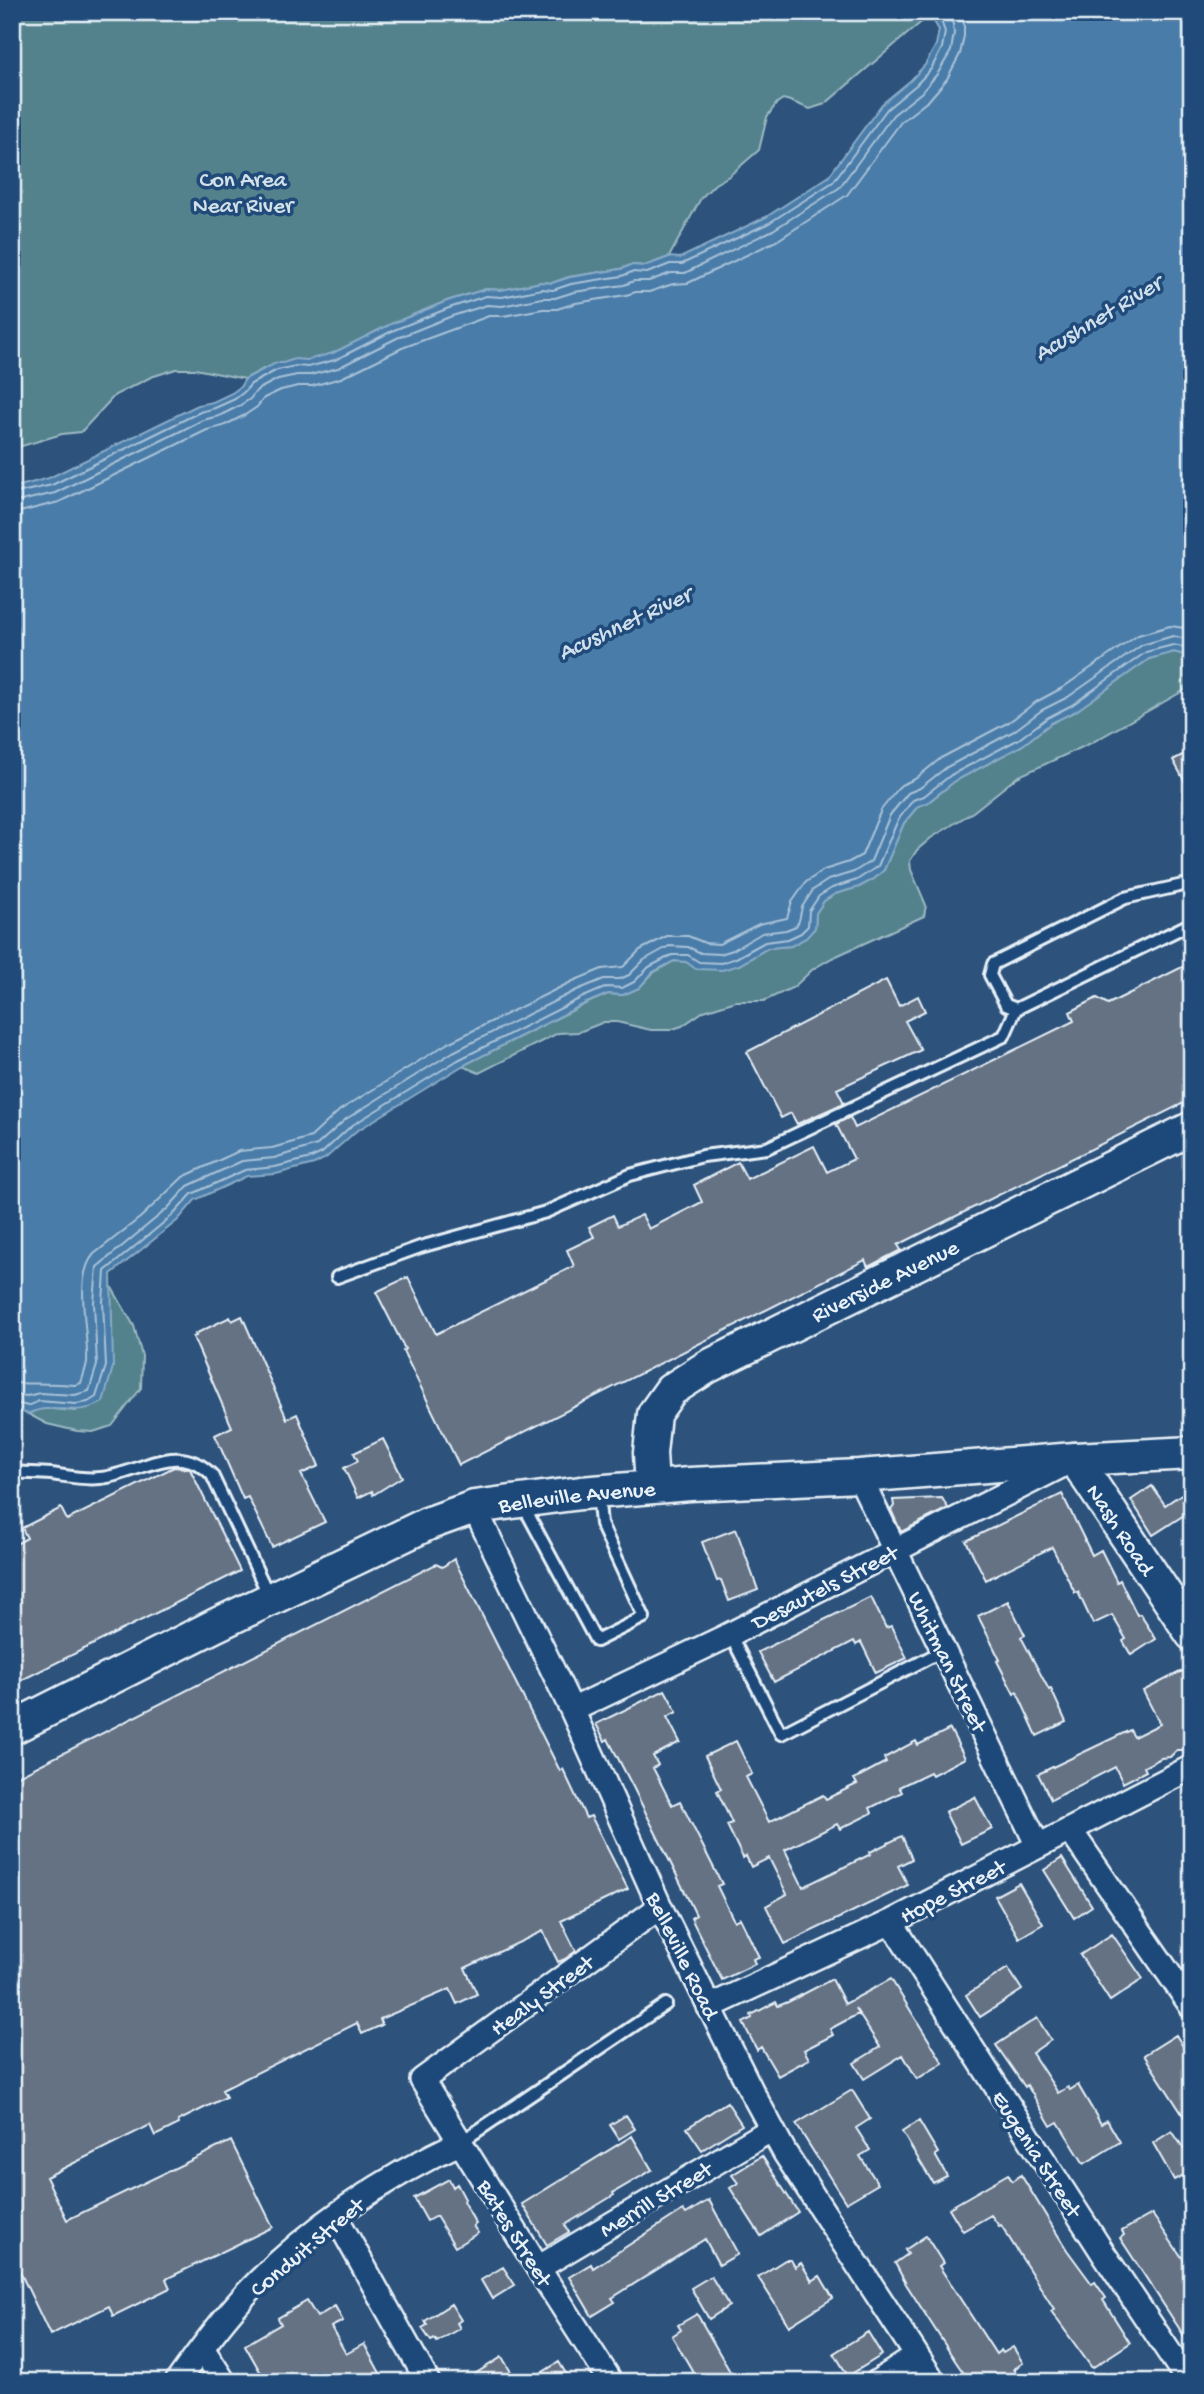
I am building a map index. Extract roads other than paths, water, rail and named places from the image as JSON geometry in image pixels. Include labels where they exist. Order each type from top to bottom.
[{"type":"main road","name":"Riverside Avenue","points":[[652,1487],[650,1452],[654,1414],[671,1390],[707,1367],[1192,1129]]},
{"type":"main road","name":"Belleville Avenue","points":[[12,1728],[427,1524],[474,1507],[652,1487],[1192,1453]]},
{"type":"main road","name":"Nash Road","points":[[1075,1459],[1192,1634]]},
{"type":"street","name":"Desautels Street","points":[[572,1710],[730,1634],[1075,1459]]},
{"type":"street","name":"Whitman Street","points":[[859,1476],[1038,1846]]},
{"type":"street","name":"Belleville Road","points":[[474,1507],[572,1710],[660,1907],[772,2129],[934,2382]]},
{"type":"street","name":"Hope Street","points":[[709,2007],[891,1922],[1192,1766]]},
{"type":"street","points":[[1070,1830],[1192,2007]]},
{"type":"street","name":"Healy Street","points":[[422,2080],[660,1907]]},
{"type":"street","name":"Eugenia Street","points":[[891,1922],[1082,2222],[1189,2382]]},
{"type":"street","name":"Bates Street","points":[[422,2080],[611,2382]]},
{"type":"street","name":"Merrill Street","points":[[538,2268],[772,2129]]},
{"type":"street","name":"Conduit Street","points":[[177,2382],[232,2310],[262,2278],[336,2217],[393,2176],[461,2142]]},
{"type":"street","points":[[336,2217],[428,2382]]},
{"type":"street","points":[[202,2347],[224,2382]]},
{"type":"street","points":[[877,2382],[917,2356]]},
{"type":"lane","points":[[1016,1009],[1006,1005],[990,975],[993,964],[1125,898],[1192,883]]},
{"type":"lane","points":[[337,1277],[420,1247],[545,1212],[630,1175],[703,1156],[767,1148],[1004,1036],[1016,1009],[1192,923]]},
{"type":"lane","points":[[12,1472],[90,1479],[111,1476],[164,1459],[183,1460],[203,1466],[212,1475],[271,1599]]},
{"type":"lane","points":[[521,1500],[596,1641],[645,1617],[601,1524],[598,1492]]},
{"type":"lane","points":[[730,1634],[780,1734],[944,1650]]},
{"type":"lane","points":[[461,2142],[666,2004]]},
{"type":"water","name":"Acushnet River","points":[[933,12],[1192,12],[1192,657],[1174,652],[1149,659],[1076,711],[1051,723],[1023,745],[955,781],[927,803],[918,806],[904,823],[884,870],[859,887],[835,894],[824,901],[816,913],[815,928],[806,938],[791,946],[768,948],[739,965],[722,970],[696,969],[686,962],[674,961],[653,972],[639,988],[623,995],[608,994],[584,1004],[462,1066],[355,1132],[326,1158],[314,1164],[276,1174],[247,1176],[195,1200],[178,1220],[111,1274],[113,1367],[103,1402],[83,1409],[47,1409],[28,1414],[12,1409],[12,488],[49,478],[198,405],[213,402],[232,393],[245,379],[276,363],[295,359],[307,360],[333,353],[391,324],[447,301],[486,289],[501,290],[542,282],[552,283],[631,265],[645,266],[669,257],[680,258],[766,217],[828,177],[882,104],[925,65],[936,45],[939,30],[930,15]]},
{"type":"park label","name":"Con Area Near River","points":[[243,191]]}]
